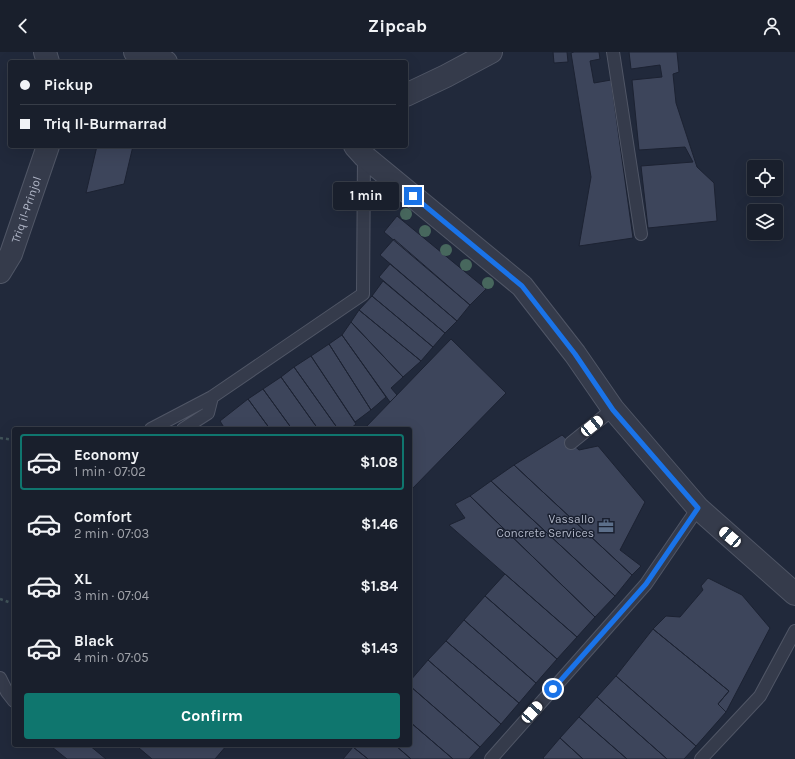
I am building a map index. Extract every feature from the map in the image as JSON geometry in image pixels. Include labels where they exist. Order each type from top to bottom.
[{"type":"street","points":[[135,52],[160,60]]},
{"type":"street","points":[[408,94],[491,52]]},
{"type":"street","name":"Triq il-Prinjol","points":[[0,272],[11,254],[47,148]]},
{"type":"street","points":[[359,151],[522,286],[575,354],[613,410],[698,508],[795,594]]},
{"type":"lane","points":[[613,52],[641,234]]},
{"type":"lane","points":[[155,427],[212,397],[363,294],[359,151]]},
{"type":"lane","points":[[186,427],[208,413],[212,397]]},
{"type":"lane","points":[[571,443],[613,410]]},
{"type":"lane","points":[[491,759],[646,584],[698,508]]},
{"type":"lane","points":[[701,759],[760,696],[795,631]]},
{"type":"lane","points":[[0,678],[12,698]]},
{"type":"path","points":[[0,438],[12,440]]},
{"type":"path","points":[[0,599],[12,603]]},
{"type":"building","points":[[553,52],[567,52],[568,62],[554,63]]},
{"type":"building","points":[[599,52],[600,59],[590,61],[594,83],[611,80],[633,238],[579,246],[591,177],[571,53]]},
{"type":"building","points":[[629,52],[677,52],[679,72],[673,74],[676,103],[697,167],[714,183],[717,221],[648,228],[641,166],[693,162],[685,147],[639,150],[632,80],[662,77],[660,65],[631,69]]},
{"type":"building","points":[[97,148],[133,148],[124,184],[86,193]]},
{"type":"building","points":[[397,216],[486,289],[470,305],[384,232]]},
{"type":"building","points":[[394,239],[470,305],[457,321],[380,255]]},
{"type":"building","points":[[390,264],[457,321],[445,333],[379,277]]},
{"type":"building","points":[[383,281],[445,333],[433,347],[372,296]]},
{"type":"building","points":[[372,296],[433,347],[421,361],[359,310]]},
{"type":"building","points":[[359,310],[421,361],[403,377],[351,322]]},
{"type":"building","points":[[351,322],[403,377],[391,388],[397,395],[390,402],[342,335]]},
{"type":"building","points":[[342,335],[386,397],[371,410],[329,344]]},
{"type":"building","points":[[451,339],[506,393],[412,489],[412,427],[366,427]]},
{"type":"building","points":[[329,344],[371,410],[355,422],[311,356]]},
{"type":"building","points":[[311,356],[356,424],[352,427],[337,427],[294,367]]},
{"type":"building","points":[[294,367],[337,427],[317,427],[281,377]]},
{"type":"building","points":[[281,377],[317,427],[291,427],[263,389]]},
{"type":"building","points":[[263,389],[291,427],[269,427],[248,399]]},
{"type":"building","points":[[248,399],[269,427],[224,427],[220,421]]},
{"type":"building","name":"Vassallo Concrete Services","points":[[562,435],[579,450],[598,446],[645,502],[620,550],[641,566],[632,575],[514,465]]},
{"type":"building","points":[[514,465],[632,575],[615,596],[491,481]]},
{"type":"building","points":[[491,481],[615,596],[595,617],[470,496]]},
{"type":"building","points":[[470,496],[595,617],[577,637],[449,525],[465,518],[455,504]]},
{"type":"building","points":[[505,574],[577,637],[557,659],[485,596]]},
{"type":"building","points":[[708,578],[742,595],[770,628],[726,712],[718,704],[729,691],[653,629],[666,616],[680,617],[703,590],[701,586]]},
{"type":"building","points":[[485,596],[557,659],[536,683],[464,620]]},
{"type":"building","points":[[464,620],[536,683],[519,703],[446,641]]},
{"type":"building","points":[[653,629],[729,691],[718,704],[726,712],[696,746],[616,676]]},
{"type":"building","points":[[446,641],[519,703],[501,724],[428,660]]},
{"type":"building","points":[[428,660],[501,724],[480,747],[412,688],[412,679]]},
{"type":"building","points":[[616,676],[696,746],[684,759],[667,759],[597,697]]},
{"type":"building","points":[[412,688],[480,747],[469,759],[453,759],[412,724]]},
{"type":"building","points":[[597,697],[667,759],[627,759],[579,717]]},
{"type":"building","points":[[579,717],[627,759],[583,759],[560,738]]},
{"type":"building","points":[[412,724],[453,759],[411,759],[397,747],[412,747]]},
{"type":"building","points":[[560,738],[583,759],[544,759],[543,758]]},
{"type":"building","points":[[52,747],[91,747],[106,759],[67,759]]},
{"type":"building","points":[[225,747],[215,759],[152,759],[139,748]]},
{"type":"building","points":[[353,747],[397,747],[411,759],[368,759]]},
{"type":"building","points":[[353,747],[368,759],[343,759]]},
{"type":"place","name":"Vassallo Concrete Services","points":[[606,526]]},
{"type":"route","points":[[413,196],[522,286],[575,354],[613,410],[698,508],[646,584],[553,689]]}]
